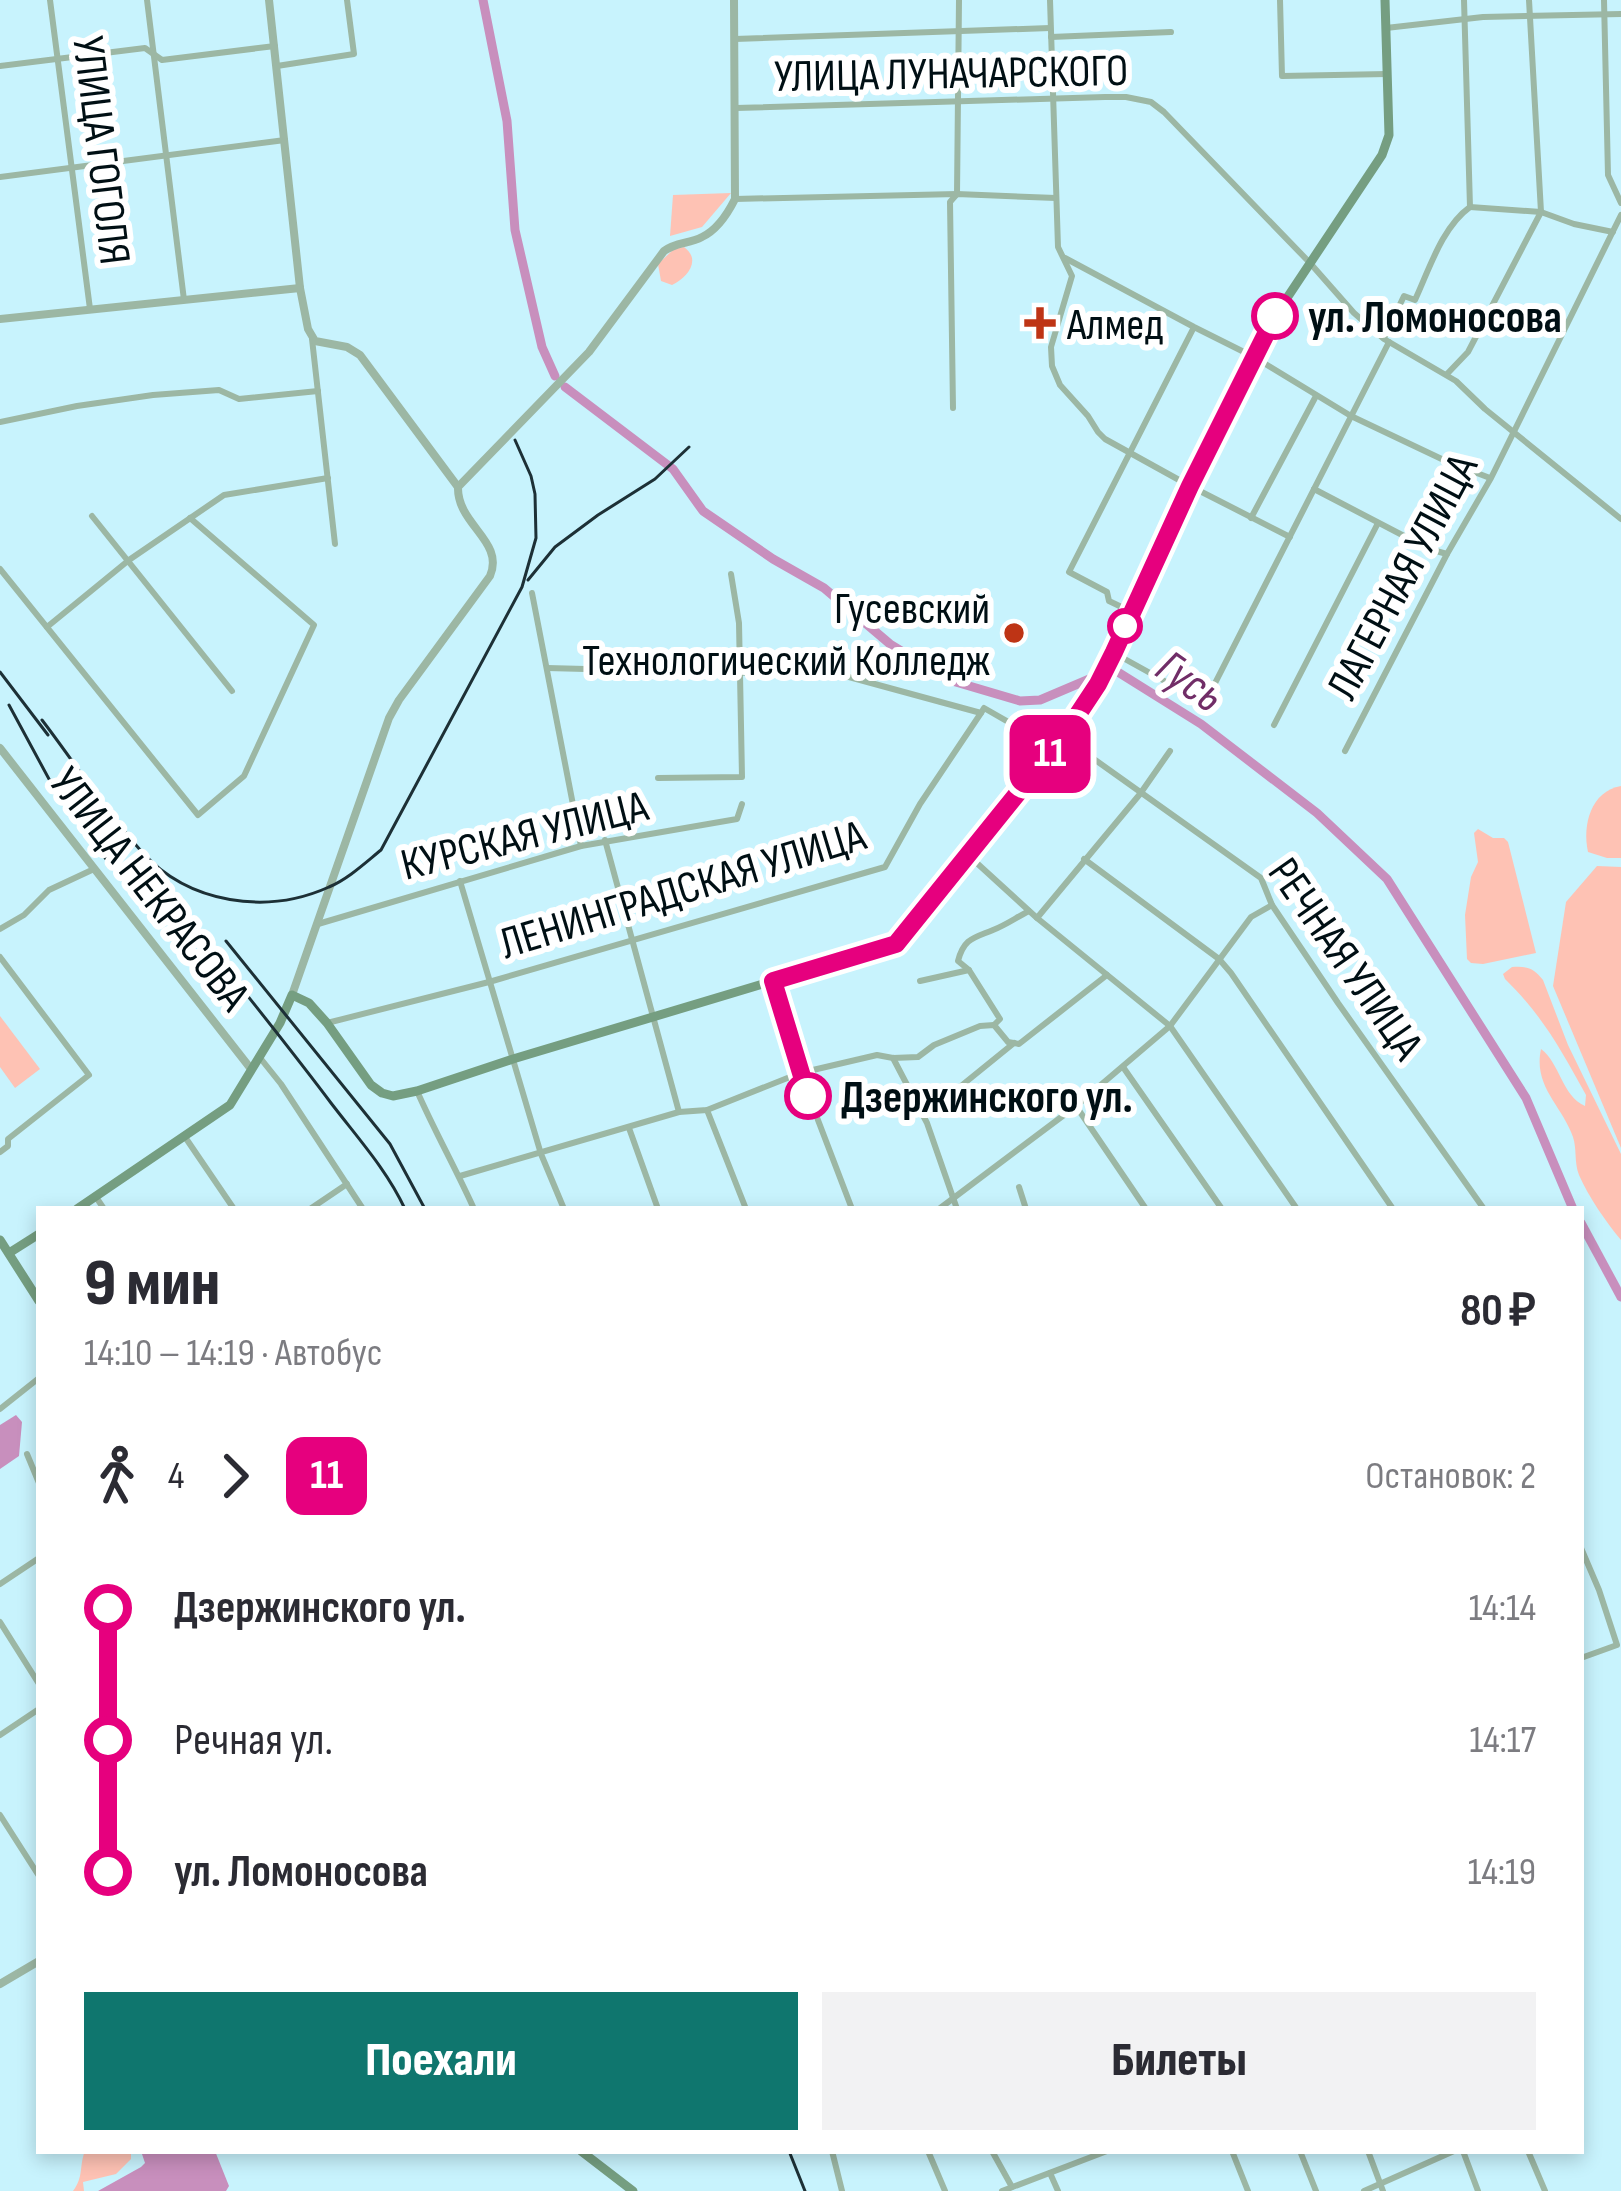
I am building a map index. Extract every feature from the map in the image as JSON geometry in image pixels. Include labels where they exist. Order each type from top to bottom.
[{"type":"main road","points":[[82,1206],[230,1105],[292,995],[327,1023],[371,1085],[393,1096],[896,944],[1063,737],[1098,684],[1275,316],[1382,155],[1389,135],[1385,0]]},
{"type":"main road","points":[[4,1256],[36,1236]]},
{"type":"main road","points":[[0,1240],[4,1256],[36,1297]]},
{"type":"main road","points":[[585,2154],[633,2191]]},
{"type":"street","name":"УЛИЦА ГОГОЛЯ","points":[[50,0],[90,309]]},
{"type":"street","points":[[147,0],[184,300]]},
{"type":"street","points":[[269,0],[300,287],[311,337],[335,544]]},
{"type":"street","points":[[277,67],[353,54],[347,0]]},
{"type":"street","points":[[458,487],[590,352],[664,250],[703,237],[735,199],[734,0]]},
{"type":"street","points":[[953,408],[950,202],[958,194],[958,0]]},
{"type":"street","points":[[1050,0],[1058,247],[1072,276],[1051,347],[1054,372],[1099,432],[1290,537]]},
{"type":"street","points":[[1280,0],[1282,76],[1387,74]]},
{"type":"street","points":[[1464,0],[1469,208]]},
{"type":"street","points":[[1447,374],[1468,352],[1540,212],[1529,0]]},
{"type":"street","points":[[1604,0],[1608,175],[1621,203]]},
{"type":"street","points":[[1386,28],[1483,17],[1621,14]]},
{"type":"street","points":[[735,39],[1171,32]]},
{"type":"street","points":[[0,66],[146,48],[161,60],[275,46]]},
{"type":"street","name":"УЛИЦА ЛУНАЧАРСКОГО","points":[[736,109],[1126,97],[1151,102],[1310,263]]},
{"type":"street","points":[[0,177],[285,140]]},
{"type":"street","points":[[735,199],[958,194],[1056,198]]},
{"type":"street","points":[[1112,657],[1197,699],[1209,695],[1351,416],[1404,296],[1415,300],[1459,215],[1469,208],[1540,212],[1613,232]]},
{"type":"street","name":"ЛАГЕРНАЯ УЛИЦА","points":[[1345,751],[1491,478],[1621,215]]},
{"type":"street","points":[[1062,256],[1254,357],[1351,416],[1491,478]]},
{"type":"street","points":[[1310,263],[1354,313],[1386,340],[1447,374],[1621,519]]},
{"type":"street","points":[[0,319],[300,287]]},
{"type":"street","points":[[1132,612],[1109,602],[1107,592],[1069,572],[1193,328]]},
{"type":"street","points":[[292,995],[389,718],[494,566],[492,553],[461,506],[458,487],[360,355],[311,337]]},
{"type":"street","points":[[0,422],[154,395],[219,390],[239,399],[318,391]]},
{"type":"street","points":[[1251,518],[1316,396]]},
{"type":"street","points":[[47,627],[129,560],[224,495],[328,478]]},
{"type":"street","points":[[1314,489],[1447,554]]},
{"type":"street","points":[[92,516],[232,691]]},
{"type":"street","points":[[0,568],[198,815],[244,776],[314,625],[190,518]]},
{"type":"street","points":[[1274,725],[1378,523]]},
{"type":"street","points":[[658,778],[742,777],[739,623],[731,574]]},
{"type":"street","points":[[532,593],[581,846]]},
{"type":"street","points":[[548,668],[739,673],[808,669],[981,713],[984,708],[1054,748]]},
{"type":"street","name":"ЛЕНИНГРАДСКАЯ УЛИЦА","points":[[327,1023],[489,982],[885,867],[920,804],[981,713]]},
{"type":"street","name":"РЕЧНАЯ УЛИЦА","points":[[1063,737],[1261,878],[1272,905],[1482,1206]]},
{"type":"street","name":"УЛИЦА НЕКРАСОВА","points":[[0,748],[250,1069]]},
{"type":"street","points":[[1037,918],[1170,751]]},
{"type":"street","name":"КУРСКАЯ УЛИЦА","points":[[315,925],[581,846],[737,819],[742,805]]},
{"type":"street","points":[[605,840],[679,1112]]},
{"type":"street","points":[[968,855],[1169,1026],[1296,1206]]},
{"type":"street","points":[[1084,859],[1219,959],[1391,1206]]},
{"type":"street","points":[[0,929],[49,890],[94,869]]},
{"type":"street","points":[[460,881],[542,1154],[563,1206]]},
{"type":"street","points":[[944,1206],[1076,1106],[1169,1026],[1251,917],[1272,905]]},
{"type":"street","points":[[460,1176],[679,1112],[707,1110],[800,1073],[877,1055],[917,1057],[934,1045],[994,1025],[1000,1019],[969,970],[958,961],[962,946],[972,936],[1029,911]]},
{"type":"street","points":[[0,957],[89,1075],[8,1139],[8,1147],[0,1152]]},
{"type":"street","points":[[920,981],[969,970]]},
{"type":"street","points":[[994,1025],[1008,1042],[1019,1044],[1107,975]]},
{"type":"street","points":[[773,981],[800,1073],[850,1206]]},
{"type":"street","points":[[923,1116],[1014,1043]]},
{"type":"street","points":[[258,1056],[361,1206]]},
{"type":"street","points":[[893,1058],[923,1116],[956,1206]]},
{"type":"street","points":[[1123,1067],[1220,1206]]},
{"type":"street","points":[[417,1091],[473,1206]]},
{"type":"street","points":[[1076,1106],[1143,1206]]},
{"type":"street","points":[[707,1110],[745,1206]]},
{"type":"street","points":[[629,1128],[657,1206]]},
{"type":"street","points":[[185,1137],[232,1206]]},
{"type":"street","points":[[315,1206],[348,1184]]},
{"type":"street","points":[[1018,1187],[1025,1206]]},
{"type":"street","points":[[96,1197],[102,1206]]},
{"type":"street","points":[[0,1408],[36,1380]]},
{"type":"street","points":[[27,1454],[36,1476]]},
{"type":"street","points":[[1584,1555],[1617,1646],[1584,1657]]},
{"type":"street","points":[[0,1583],[36,1560]]},
{"type":"street","points":[[0,1622],[36,1679]]},
{"type":"street","points":[[0,1735],[36,1711]]},
{"type":"street","points":[[0,1815],[36,1871]]},
{"type":"street","points":[[0,1984],[36,1963]]},
{"type":"street","points":[[833,2154],[842,2191]]},
{"type":"street","points":[[929,2154],[944,2191]]},
{"type":"street","points":[[994,2154],[1012,2187]]},
{"type":"street","points":[[1002,2191],[1092,2154]]},
{"type":"street","points":[[1233,2154],[1248,2191]]},
{"type":"street","points":[[1301,2154],[1316,2191]]},
{"type":"street","points":[[1369,2154],[1382,2187]]},
{"type":"street","points":[[1364,2191],[1452,2154]]},
{"type":"street","points":[[1460,2154],[1478,2191]]},
{"type":"street","points":[[1529,2154],[1545,2191]]},
{"type":"street","points":[[1050,2174],[1058,2191]]},
{"type":"shaded area","points":[[731,193],[702,227],[670,236],[673,195]]},
{"type":"shaded area","points":[[684,247],[692,257],[687,273],[672,285],[661,281],[658,264],[674,249]]},
{"type":"shaded area","points":[[1621,786],[1621,858],[1588,852],[1591,811],[1602,795]]},
{"type":"shaded area","points":[[1478,829],[1508,842],[1536,953],[1483,964],[1467,959],[1465,915],[1478,862],[1474,833]]},
{"type":"shaded area","points":[[1597,866],[1621,867],[1621,1148],[1553,986],[1566,902]]},
{"type":"shaded area","points":[[1512,967],[1530,969],[1543,980],[1568,1045],[1621,1154],[1621,1240],[1579,1175],[1573,1137],[1541,1074],[1541,1049],[1571,1095],[1585,1106],[1586,1095],[1541,1020],[1505,979],[1503,974]]},
{"type":"shaded area","points":[[0,1016],[40,1069],[15,1088],[0,1067]]},
{"type":"shaded area","points":[[16,1415],[22,1422],[19,1456],[0,1469],[0,1425]]},
{"type":"shaded area","points":[[84,2154],[131,2154],[116,2174],[83,2182],[84,2191],[73,2191]]},
{"type":"shaded area","points":[[142,2154],[216,2154],[229,2186],[226,2191],[98,2191],[145,2163]]},
{"type":"waterway","name":"Гусь","points":[[483,0],[507,121],[515,230],[542,347],[555,376]]},
{"type":"waterway","name":"Гусь","points":[[565,387],[673,469],[703,511],[824,588],[890,644],[949,680],[1020,701],[1040,700],[1113,669],[1201,724],[1317,813],[1387,879],[1526,1098],[1572,1206]]},
{"type":"waterway","name":"Гусь","points":[[1584,1229],[1621,1297]]},
{"type":"railway","points":[[42,720],[129,837],[161,870],[182,883],[230,900],[255,902],[305,896],[343,880],[381,850],[522,587],[536,538],[535,494],[515,440]]},
{"type":"railway","points":[[528,580],[555,547],[655,479],[689,447]]},
{"type":"railway","points":[[0,672],[48,735]]},
{"type":"railway","points":[[9,705],[56,792],[106,859]]},
{"type":"railway","points":[[150,869],[371,1154],[403,1206]]},
{"type":"railway","points":[[226,941],[390,1144],[423,1206]]},
{"type":"railway","points":[[790,2154],[805,2191]]},
{"type":"bus line","name":"11","points":[[808,1096],[773,981],[896,944],[1063,737],[1098,684],[1275,316]]},
{"type":"place","name":"ул. Ломоносова","points":[[1275,316]]},
{"type":"place","name":"Алмед","points":[[1040,323]]},
{"type":"place","name":"Гусевский Технологический Колледж","points":[[1014,633]]},
{"type":"place","name":"Дзержинского ул.","points":[[808,1096]]}]
